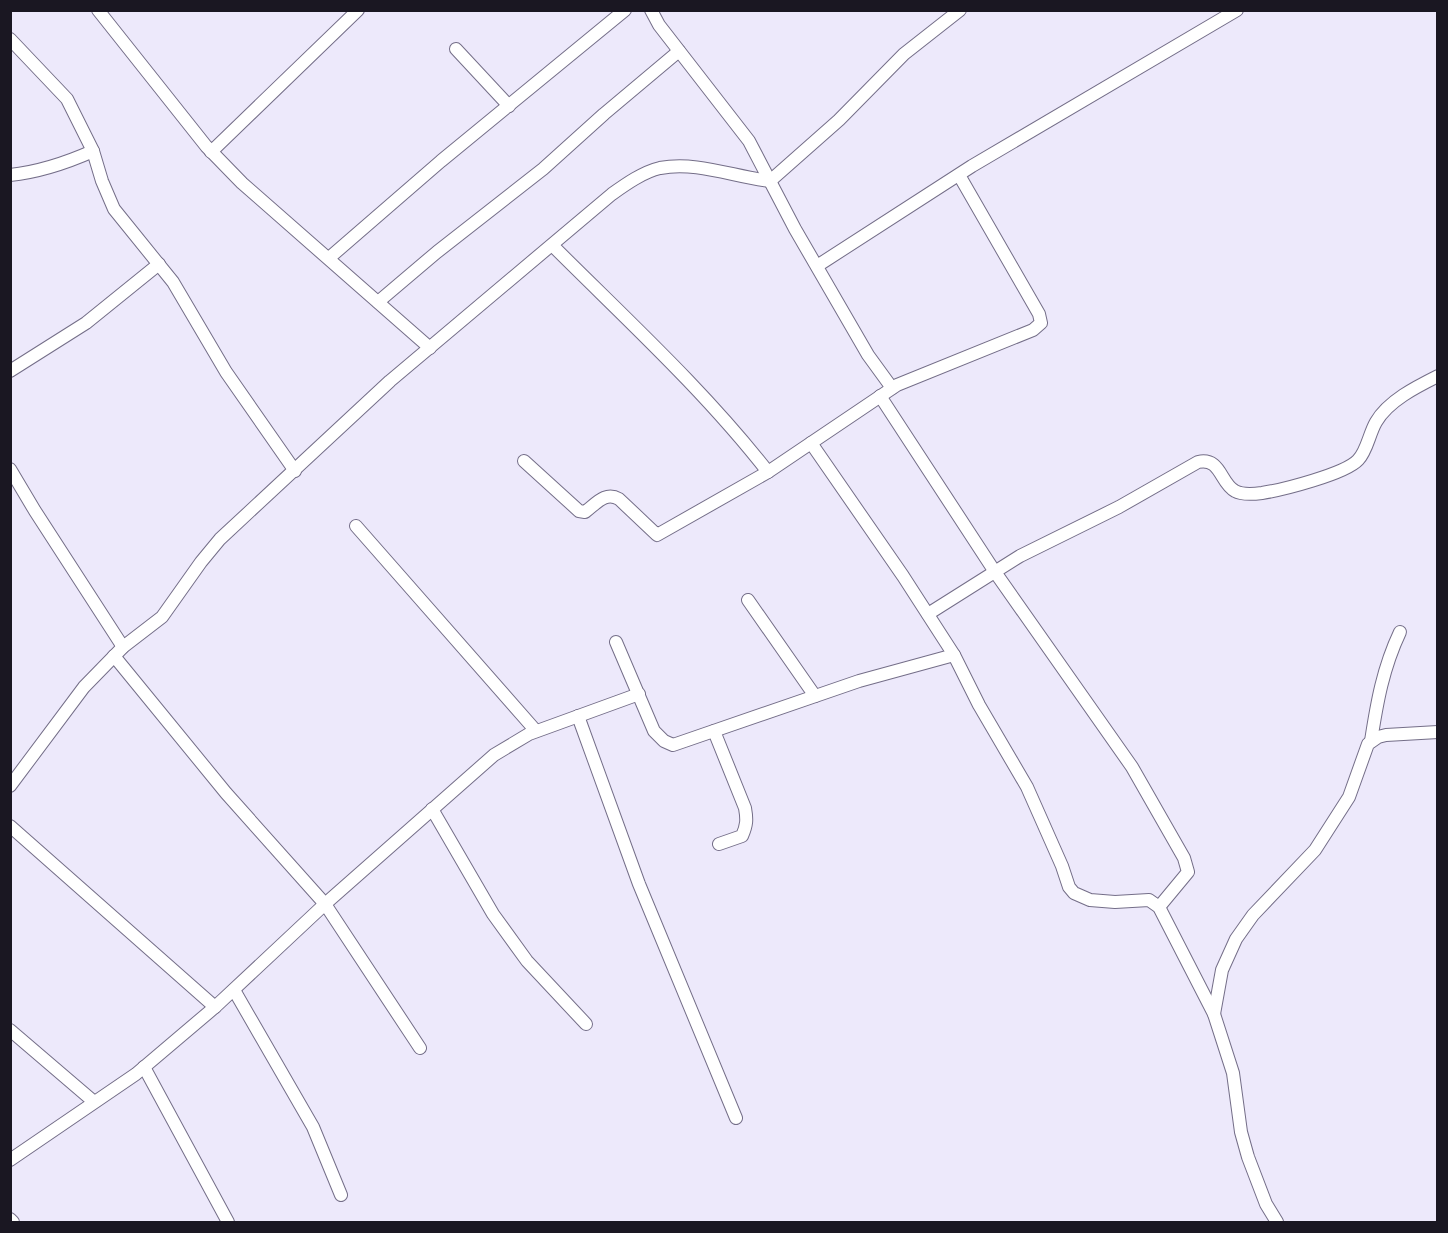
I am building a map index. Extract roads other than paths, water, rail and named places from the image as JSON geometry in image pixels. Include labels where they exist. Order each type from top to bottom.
[{"type":"street","points":[[98,10],[211,152],[242,183],[430,348]]},
{"type":"street","points":[[211,152],[358,10]]},
{"type":"street","points":[[329,258],[625,10]]},
{"type":"street","points":[[651,10],[679,51],[749,141],[868,355],[892,388]]},
{"type":"street","points":[[10,786],[84,687],[118,652],[162,617],[220,539],[381,389],[612,194],[631,181],[661,168],[693,167],[770,181],[839,120],[904,54],[960,10]]},
{"type":"street","points":[[817,266],[960,175],[1237,10]]},
{"type":"street","points":[[10,39],[67,99],[93,151],[102,181],[114,208],[172,282],[226,372],[295,471]]},
{"type":"street","points":[[456,49],[509,106]]},
{"type":"street","points":[[378,302],[437,252],[543,169],[679,51]]},
{"type":"street","points":[[10,175],[67,163],[93,151]]},
{"type":"street","points":[[524,461],[579,511],[585,512],[606,496],[611,495],[619,499],[657,535],[768,472],[892,388],[1033,330],[1041,323],[1039,314],[960,175]]},
{"type":"street","points":[[553,246],[673,365],[740,436],[768,472]]},
{"type":"street","points":[[10,371],[86,323],[159,264]]},
{"type":"street","points":[[928,614],[1046,542],[1119,507],[1198,462],[1210,462],[1234,491],[1242,494],[1262,493],[1312,481],[1351,465],[1359,460],[1376,421],[1390,404],[1437,376]]},
{"type":"street","points":[[880,396],[995,572],[1132,767],[1184,858],[1188,872],[1159,907]]},
{"type":"street","points":[[811,443],[954,655],[979,705],[1028,787],[1070,887],[1074,892],[1090,900],[1115,902],[1149,900],[1159,907],[1214,1014],[1233,1073],[1241,1132],[1248,1157],[1266,1204],[1277,1222]]},
{"type":"street","points":[[10,469],[118,652],[226,793],[325,904],[420,1048]]},
{"type":"street","points":[[356,526],[536,731]]},
{"type":"street","points":[[748,600],[815,696]]},
{"type":"street","points":[[1214,1014],[1222,970],[1236,939],[1253,915],[1315,850],[1339,816],[1355,785],[1366,749],[1371,741],[1378,693],[1388,657],[1400,632]]},
{"type":"street","points":[[616,642],[654,731],[668,743],[678,744],[859,681],[954,655]]},
{"type":"street","points":[[10,1160],[144,1067],[215,1007],[325,904],[494,755],[536,731],[639,694]]},
{"type":"street","points":[[578,716],[639,884],[736,1118]]},
{"type":"street","points":[[714,731],[745,808],[747,826],[742,836],[719,844]]},
{"type":"street","points":[[1371,741],[1386,735],[1437,732]]},
{"type":"street","points":[[432,809],[493,914],[527,960],[586,1024]]},
{"type":"street","points":[[10,826],[215,1007]]},
{"type":"street","points":[[234,990],[313,1127],[341,1195]]},
{"type":"street","points":[[10,1030],[93,1101]]},
{"type":"street","points":[[144,1067],[228,1222]]}]
